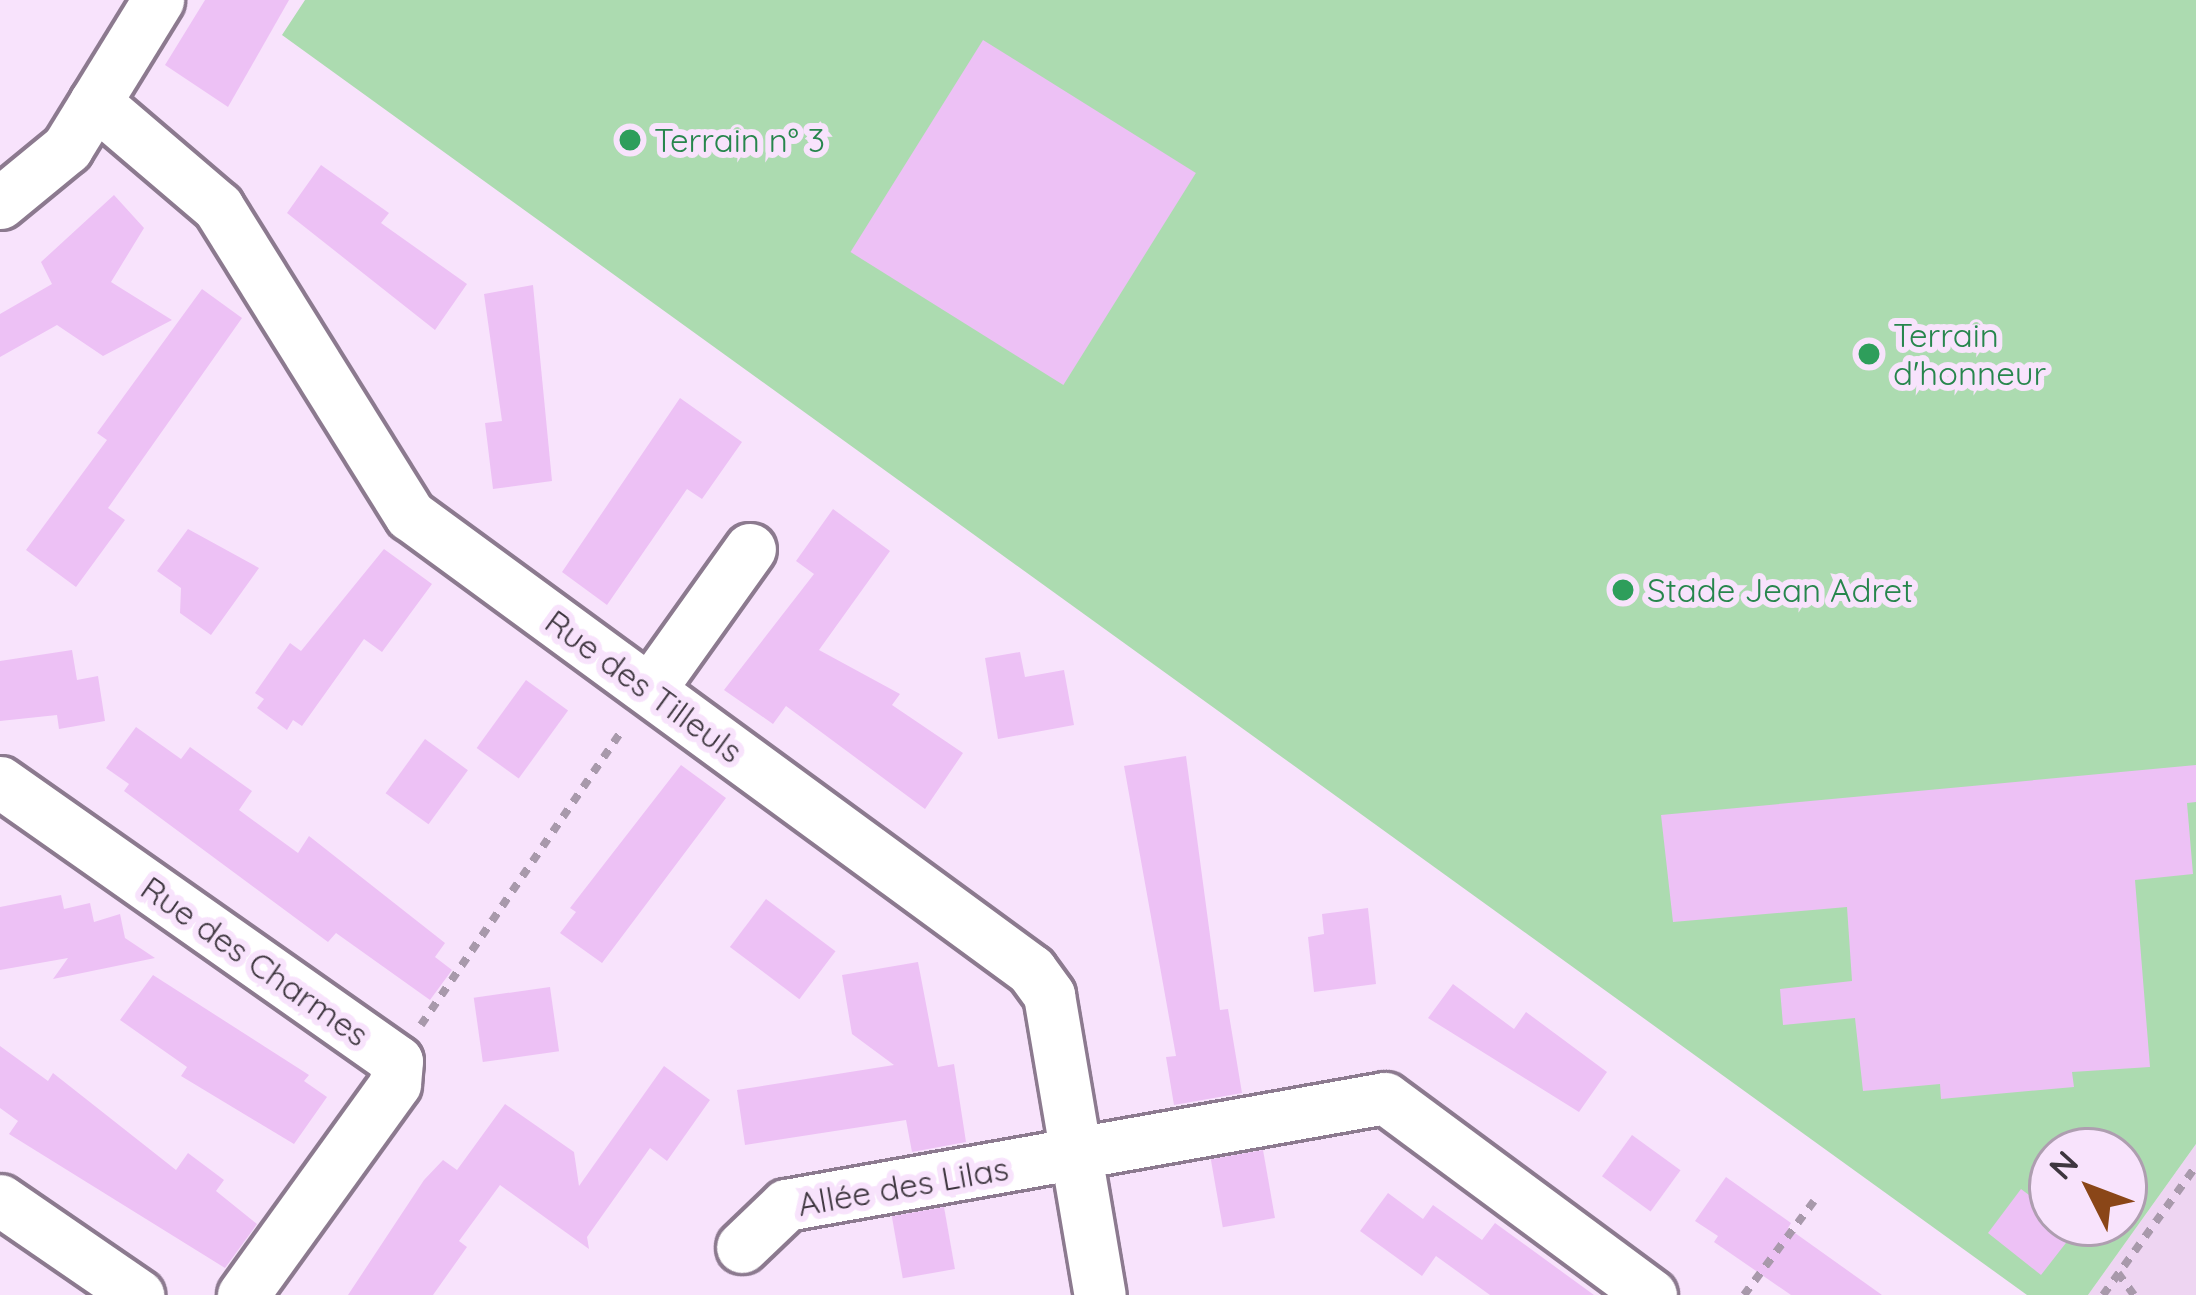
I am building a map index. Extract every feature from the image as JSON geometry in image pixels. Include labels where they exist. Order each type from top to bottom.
[{"type":"street","points":[[0,203],[67,148],[158,0]]},
{"type":"street","name":"Rue des Tilleuls","points":[[95,102],[218,207],[410,515],[1030,970],[1049,995],[1100,1295]]},
{"type":"street","points":[[650,689],[750,549]]},
{"type":"street","name":"Rue des Charmes","points":[[0,782],[397,1061],[395,1084],[243,1295]]},
{"type":"street","name":"Allée des Lilas","points":[[742,1246],[786,1205],[1385,1098],[1652,1295]]},
{"type":"street","points":[[0,1200],[138,1295]]},
{"type":"path","points":[[397,1061],[650,689]]},
{"type":"path","points":[[2103,1295],[2196,1166]]},
{"type":"path","points":[[1744,1295],[1814,1201]]},
{"type":"path","points":[[2118,1273],[2134,1295]]},
{"type":"shaded area","points":[[2196,1144],[2196,1295],[2088,1295],[2122,1247],[2148,1247],[2148,1211]]},
{"type":"green space","name":"Stade Jean Adret","points":[[305,0],[2196,0],[2196,1144],[2148,1211],[2148,1127],[2028,1127],[2028,1247],[2122,1247],[2088,1295],[2027,1295],[282,35]]},
{"type":"building","points":[[205,0],[289,0],[228,107],[165,65]]},
{"type":"building","points":[[983,40],[1196,173],[1063,385],[851,252]]},
{"type":"building","points":[[321,165],[389,213],[381,223],[467,284],[435,330],[287,213]]},
{"type":"building","points":[[114,195],[144,228],[111,282],[172,320],[103,356],[57,325],[0,357],[0,314],[52,284],[41,262]]},
{"type":"building","points":[[533,285],[552,481],[493,489],[485,423],[502,421],[484,294]]},
{"type":"building","points":[[202,289],[242,318],[108,508],[125,520],[76,587],[26,550],[107,440],[97,433]]},
{"type":"building","points":[[680,398],[742,442],[702,499],[687,489],[607,605],[562,572]]},
{"type":"building","points":[[833,509],[890,551],[819,650],[900,694],[892,705],[963,753],[925,809],[786,706],[773,724],[724,690],[814,574],[796,561]]},
{"type":"building","points":[[188,529],[259,568],[211,635],[180,613],[181,588],[157,571]]},
{"type":"building","points":[[384,549],[432,584],[382,652],[364,639],[302,726],[293,720],[287,730],[257,708],[264,699],[255,693],[290,643],[301,651]]},
{"type":"building","points":[[72,650],[77,680],[98,676],[105,721],[59,729],[57,715],[0,721],[0,661]]},
{"type":"building","points":[[1020,652],[1025,677],[1064,670],[1074,725],[998,739],[985,658]]},
{"type":"building","points":[[526,680],[568,711],[519,779],[477,748]]},
{"type":"building","points":[[136,727],[181,759],[190,747],[252,791],[239,810],[298,853],[309,836],[445,943],[435,957],[452,970],[430,1000],[336,933],[328,942],[124,791],[129,784],[106,768]]},
{"type":"building","points":[[425,739],[468,770],[428,824],[386,793]]},
{"type":"building","points":[[1186,756],[1220,1010],[1228,1009],[1242,1093],[1174,1105],[1166,1057],[1176,1056],[1124,766]]},
{"type":"building","points":[[681,765],[726,798],[602,963],[560,933],[576,912],[570,908]]},
{"type":"building","points":[[2196,765],[2196,802],[2187,803],[2193,874],[2135,880],[2150,1067],[2072,1072],[2074,1087],[1941,1099],[1940,1084],[1863,1091],[1855,1018],[1783,1025],[1780,989],[1852,981],[1847,907],[1673,922],[1661,815]]},
{"type":"building","points":[[61,895],[64,909],[90,903],[94,922],[120,914],[125,938],[155,958],[53,979],[68,958],[0,970],[0,907]]},
{"type":"building","points":[[766,899],[835,951],[799,999],[730,947]]},
{"type":"building","points":[[1368,908],[1376,984],[1314,992],[1308,937],[1324,934],[1322,914]]},
{"type":"building","points":[[918,962],[938,1067],[954,1064],[966,1142],[912,1152],[906,1120],[745,1145],[737,1090],[894,1065],[852,1034],[842,975]]},
{"type":"building","points":[[153,975],[309,1075],[304,1081],[327,1097],[294,1144],[181,1076],[187,1067],[120,1020]]},
{"type":"building","points":[[1453,984],[1514,1029],[1526,1012],[1607,1072],[1579,1112],[1428,1018]]},
{"type":"building","points":[[550,987],[559,1051],[483,1062],[474,998]]},
{"type":"building","points":[[0,1046],[48,1081],[53,1073],[176,1170],[188,1153],[224,1180],[216,1191],[257,1224],[225,1268],[9,1134],[18,1121],[0,1108]]},
{"type":"building","points":[[664,1066],[710,1100],[667,1161],[650,1148],[587,1237],[589,1249],[500,1185],[459,1241],[467,1247],[433,1295],[348,1295],[424,1180],[443,1160],[457,1170],[505,1104],[574,1152],[579,1186]]},
{"type":"building","points":[[1632,1135],[1681,1170],[1651,1212],[1602,1176]]},
{"type":"building","points":[[1263,1150],[1275,1218],[1223,1227],[1211,1159]]},
{"type":"building","points":[[1726,1177],[1882,1295],[1791,1295],[1714,1242],[1718,1236],[1695,1221]]},
{"type":"building","points":[[2021,1189],[2028,1194],[2028,1247],[2063,1247],[2041,1275],[1988,1233]]},
{"type":"building","points":[[1388,1193],[1423,1219],[1433,1205],[1482,1240],[1495,1223],[1594,1295],[1490,1295],[1436,1256],[1422,1276],[1360,1231]]},
{"type":"building","points":[[944,1207],[955,1269],[903,1278],[892,1216]]},
{"type":"place","name":"Terrain n° 3","points":[[630,140]]},
{"type":"place","name":"Terrain d'honneur","points":[[1869,354]]},
{"type":"place","name":"Stade Jean Adret","points":[[1623,590]]}]
